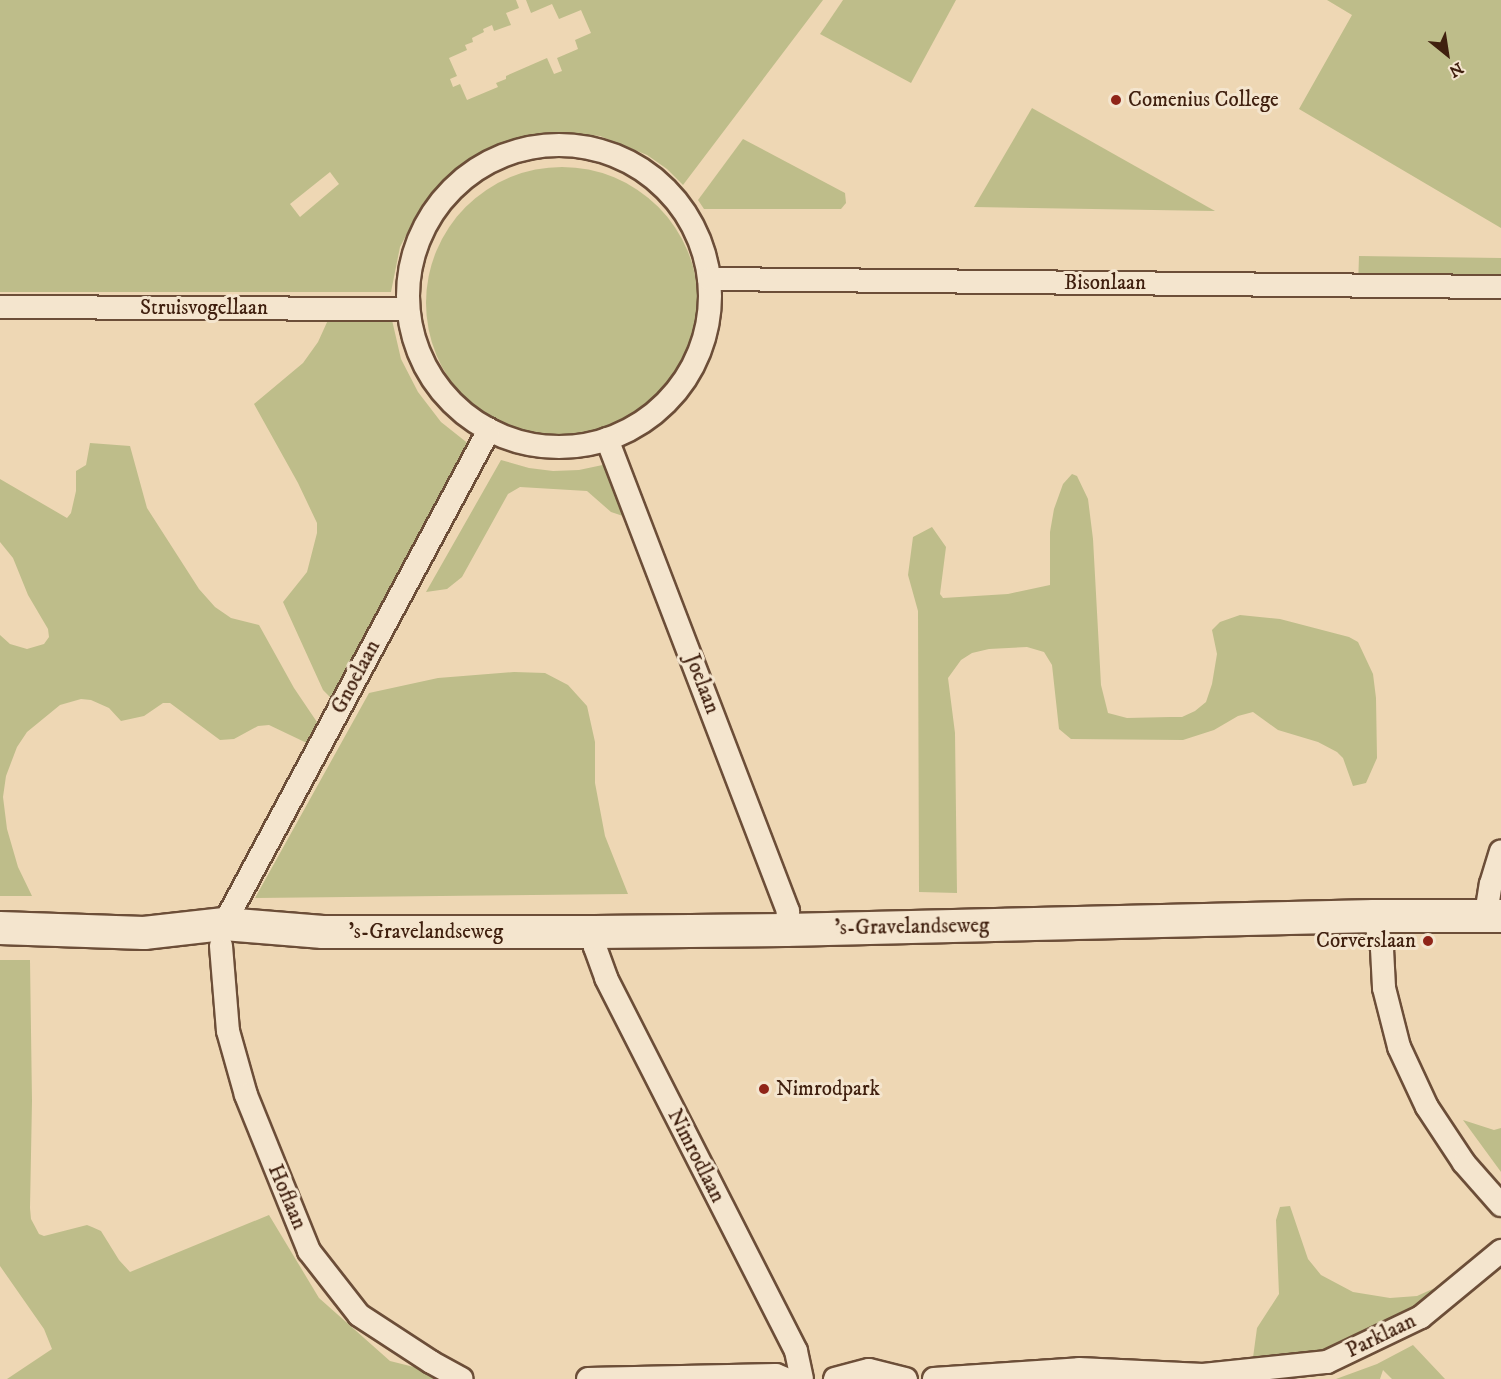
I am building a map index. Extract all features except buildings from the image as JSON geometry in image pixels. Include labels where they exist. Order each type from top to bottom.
[{"type":"street","points":[[562,144],[604,151],[643,170],[674,197],[694,227],[701,244],[709,279],[706,330],[687,377],[652,415],[607,439],[567,447],[527,444],[489,430],[457,409],[432,380],[415,346],[408,309],[410,267],[424,227],[448,192],[482,166],[521,150],[562,144]]},
{"type":"street","name":"Bisonlaan","points":[[709,279],[1501,287]]},
{"type":"street","name":"Struisvogellaan","points":[[0,307],[408,309]]},
{"type":"street","name":"Gnoelaan","points":[[222,935],[489,430]]},
{"type":"street","name":"Joelaan","points":[[607,439],[788,911],[786,930]]},
{"type":"street","points":[[1494,915],[1491,884],[1501,852]]},
{"type":"street","points":[[1374,915],[1382,949],[1384,988],[1398,1047],[1427,1107],[1464,1163],[1501,1205]]},
{"type":"street","name":"'s-Gravelandseweg","points":[[0,928],[222,935],[323,932],[595,932],[786,930],[1374,915],[1494,915]]},
{"type":"street","name":"Nimrodlaan","points":[[595,932],[595,947],[606,978],[795,1351],[802,1379]]},
{"type":"street","name":"Hoflaan","points":[[222,935],[228,1031],[246,1095],[309,1251],[359,1315],[430,1362],[462,1379]]},
{"type":"street","name":"Parklaan","points":[[934,1379],[1079,1369],[1204,1377],[1327,1362],[1421,1317],[1501,1251]]},
{"type":"street","points":[[835,1379],[869,1370],[906,1379]]},
{"type":"street","points":[[588,1379],[776,1375],[786,1379]]},
{"type":"shaded area","points":[[0,0],[516,0],[519,8],[506,13],[511,25],[494,31],[492,25],[483,29],[484,32],[472,38],[473,42],[465,45],[467,50],[449,58],[457,76],[450,79],[453,87],[460,84],[467,100],[498,87],[496,83],[506,79],[506,76],[547,58],[554,74],[562,71],[557,58],[578,49],[575,40],[591,33],[581,10],[559,19],[552,4],[531,13],[526,0],[823,0],[683,185],[667,169],[647,155],[600,136],[550,132],[501,143],[458,167],[423,203],[400,247],[391,292],[0,292]],"holes":[[[330,172],[339,184],[300,217],[290,204]]]},
{"type":"shaded area","points":[[843,0],[956,0],[911,83],[820,34]]},
{"type":"shaded area","points":[[1327,0],[1501,0],[1501,228],[1299,109],[1352,15]]},
{"type":"shaded area","points":[[1032,108],[1215,211],[974,207]]},
{"type":"shaded area","points":[[743,139],[845,193],[846,203],[841,209],[704,209],[698,200]]},
{"type":"shaded area","points":[[549,167],[575,167],[614,177],[638,190],[658,207],[675,227],[688,251],[696,276],[698,303],[696,330],[688,355],[675,379],[658,399],[638,416],[614,429],[589,437],[549,439],[522,433],[498,423],[476,408],[457,389],[442,367],[432,343],[426,316],[426,290],[432,263],[442,239],[457,217],[476,198],[498,183],[522,173]]},
{"type":"shaded area","points":[[1359,256],[1501,258],[1501,286],[1358,287]]},
{"type":"shaded area","points":[[328,320],[392,320],[401,359],[418,392],[441,422],[470,445],[335,702],[323,690],[283,602],[307,572],[317,533],[317,523],[298,483],[254,404],[303,363],[318,342]]},
{"type":"shaded area","points":[[90,443],[130,446],[147,508],[199,589],[215,607],[231,618],[259,625],[294,688],[321,728],[311,745],[269,725],[258,726],[234,739],[220,740],[170,703],[163,703],[144,716],[121,721],[109,708],[91,700],[81,699],[60,705],[27,732],[17,747],[6,776],[3,797],[7,829],[18,867],[32,896],[0,896],[0,635],[10,644],[27,649],[44,644],[49,637],[48,629],[28,595],[13,558],[0,542],[0,479],[67,518],[71,513],[76,491],[76,471],[86,465]]},
{"type":"shaded area","points":[[501,460],[529,468],[553,471],[579,470],[612,463],[634,514],[623,516],[611,512],[587,491],[520,487],[508,494],[462,577],[447,589],[426,592]]},
{"type":"shaded area","points":[[1072,474],[1077,476],[1088,499],[1093,539],[1101,685],[1108,713],[1127,718],[1182,717],[1195,711],[1206,702],[1212,684],[1217,654],[1212,630],[1220,622],[1240,615],[1280,619],[1349,637],[1358,642],[1373,674],[1376,698],[1377,758],[1366,783],[1353,786],[1343,758],[1337,752],[1318,742],[1278,730],[1253,712],[1238,716],[1214,730],[1183,740],[1071,739],[1059,729],[1052,665],[1044,652],[1027,647],[989,649],[972,653],[961,660],[948,678],[955,733],[957,893],[919,892],[918,611],[908,575],[913,537],[932,527],[946,547],[940,594],[943,598],[1008,594],[1050,585],[1050,532],[1054,509],[1063,484]]},
{"type":"shaded area","points":[[514,672],[545,673],[568,685],[587,706],[595,742],[595,783],[605,836],[628,894],[255,898],[369,693],[438,678]]},
{"type":"shaded area","points":[[0,960],[30,960],[32,1101],[30,1208],[31,1219],[39,1234],[44,1236],[87,1225],[92,1227],[101,1231],[119,1260],[130,1272],[269,1215],[319,1298],[390,1361],[434,1372],[441,1379],[7,1379],[52,1349],[44,1329],[0,1266]]},
{"type":"shaded area","points":[[1463,1120],[1494,1130],[1501,1128],[1501,1172]]},
{"type":"shaded area","points":[[1290,1206],[1308,1259],[1321,1275],[1353,1292],[1390,1298],[1417,1296],[1446,1283],[1402,1319],[1329,1351],[1252,1365],[1257,1328],[1279,1294],[1276,1220],[1280,1207]]},
{"type":"shaded area","points":[[1413,1345],[1445,1379],[1392,1379],[1383,1370],[1380,1379],[1336,1379],[1377,1364]]},
{"type":"place","name":"Comenius College","points":[[1116,100]]},
{"type":"place","name":"Corverslaan","points":[[1428,941]]},
{"type":"place","name":"Nimrodpark","points":[[764,1089]]}]
